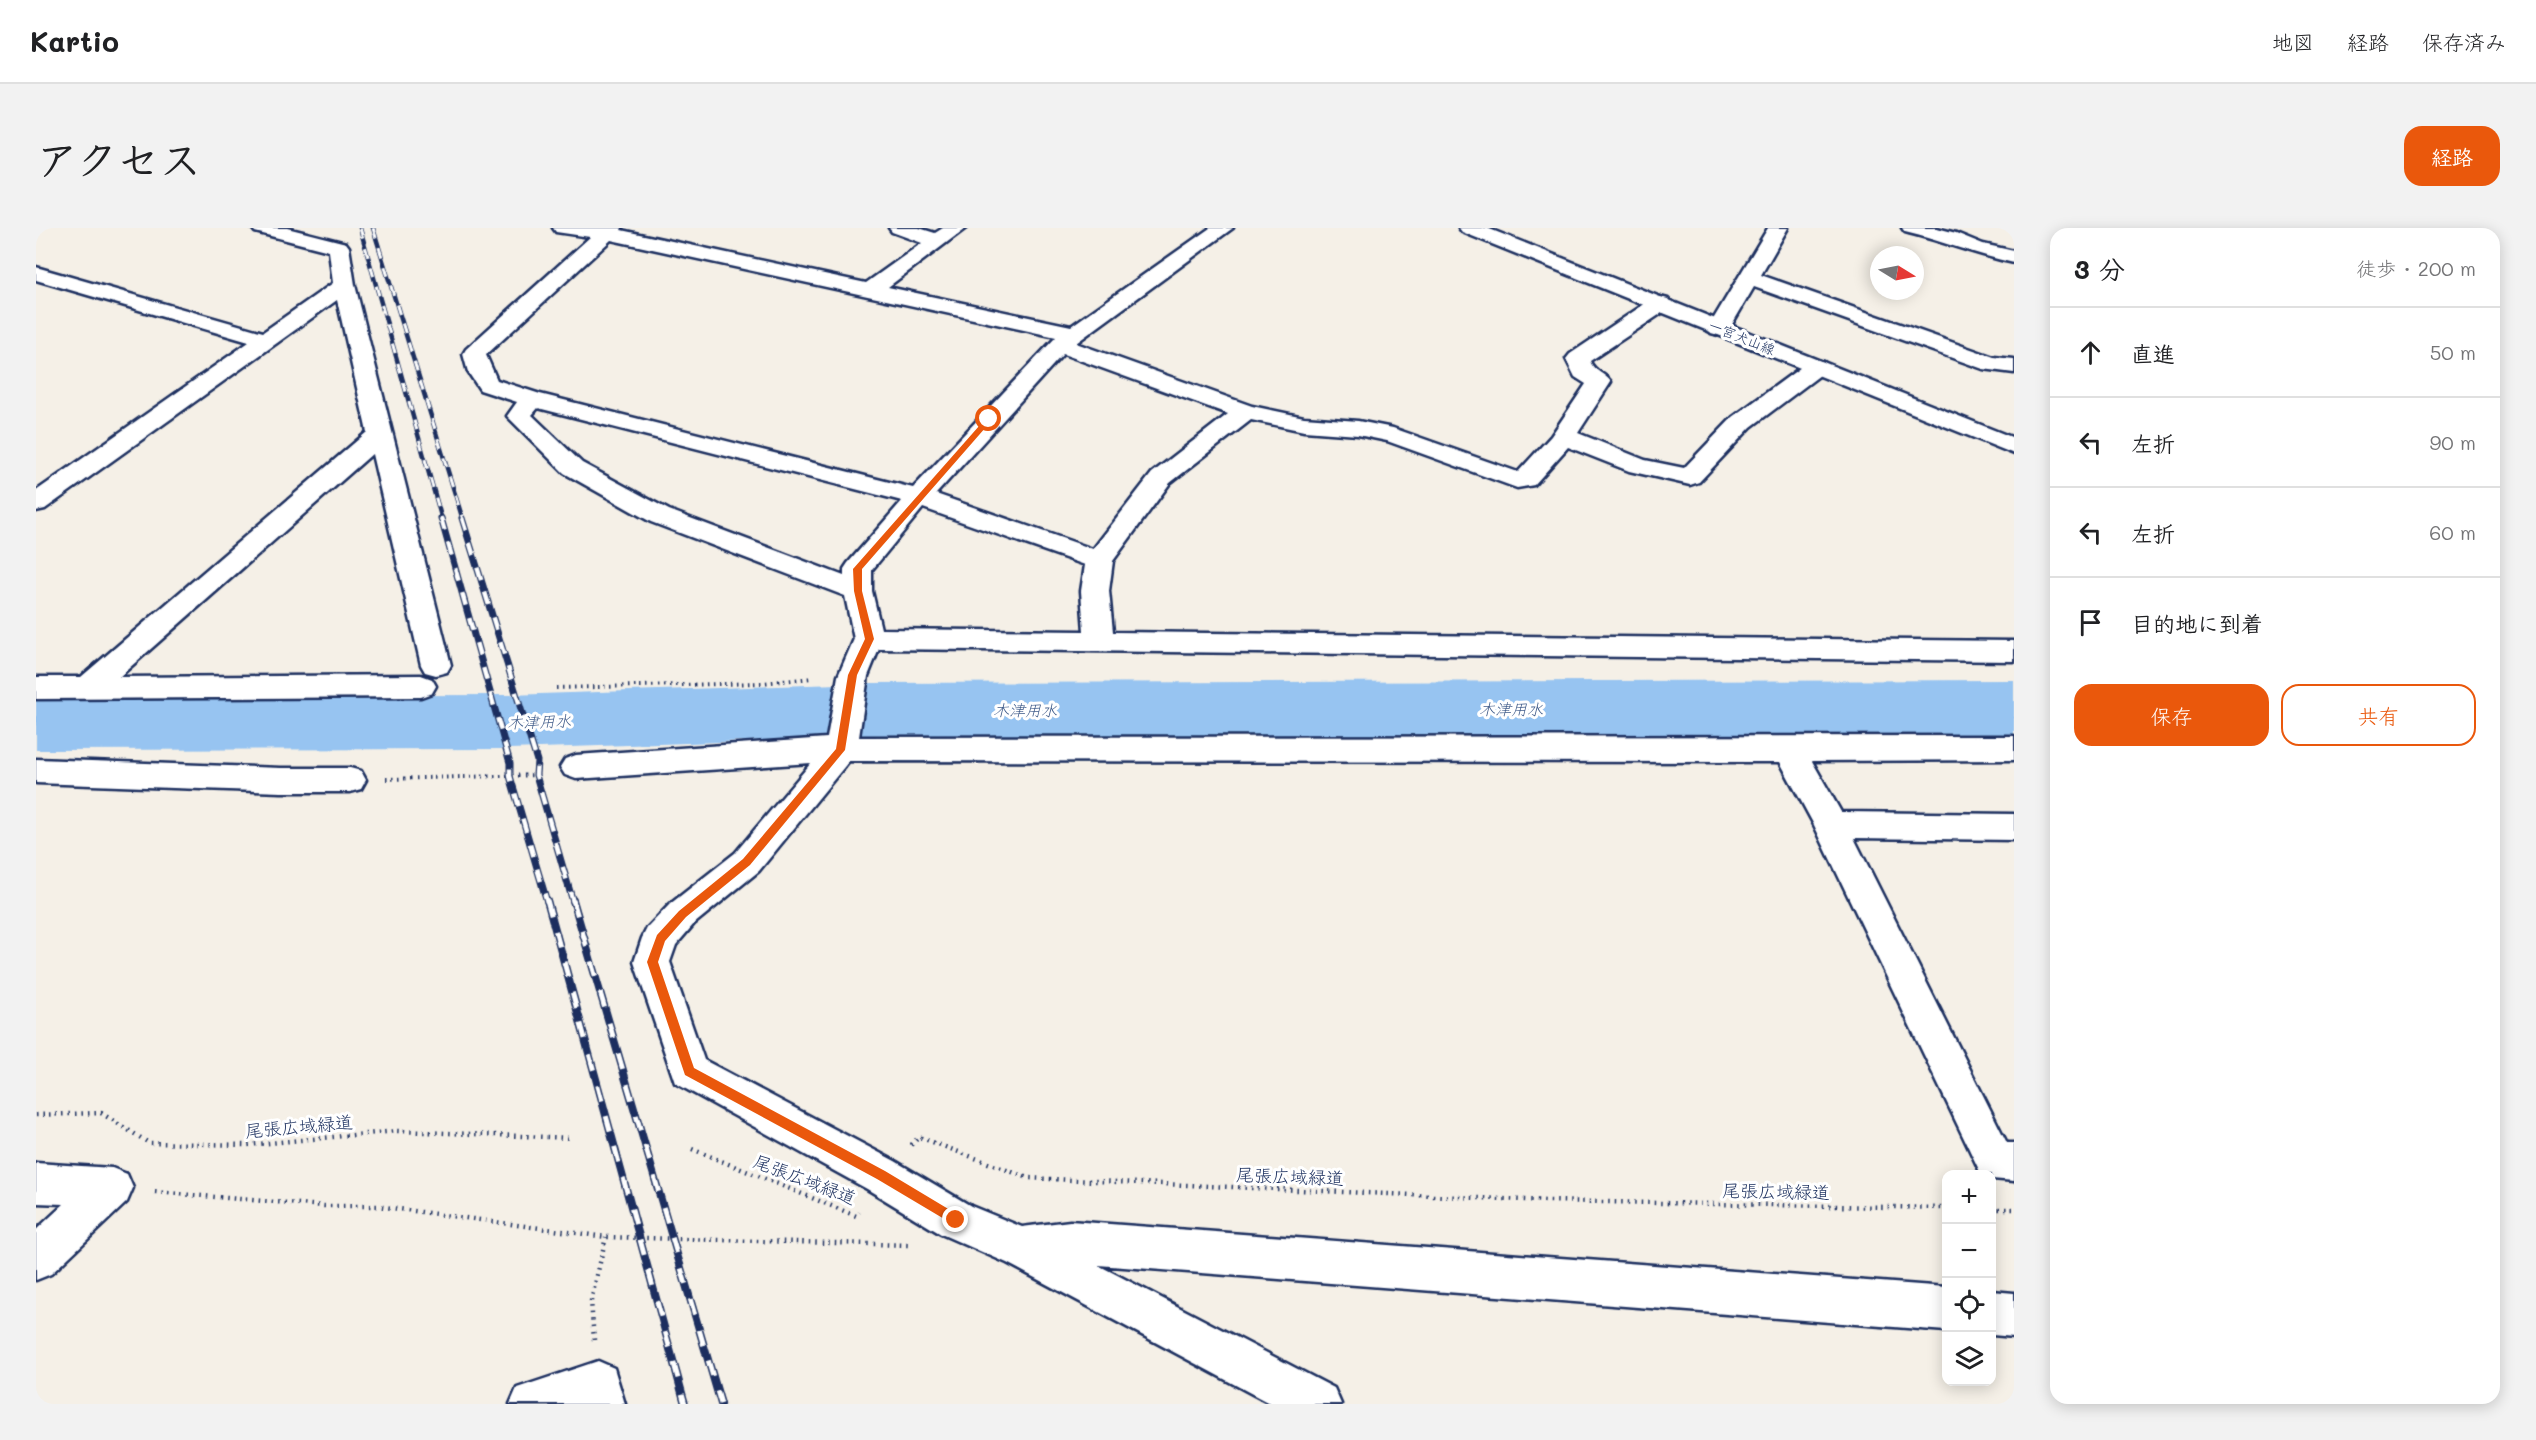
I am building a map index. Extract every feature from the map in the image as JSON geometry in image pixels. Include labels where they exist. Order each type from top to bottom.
[{"type":"street","points":[[36,688],[429,675],[380,434],[344,285],[337,237],[262,228]]},
{"type":"street","points":[[563,228],[609,231],[870,290],[1067,340],[1246,412],[1304,424],[1358,428],[1393,435],[1517,480],[1525,480],[1563,436],[1599,382],[1583,372],[1578,359],[1660,304]]},
{"type":"street","points":[[899,228],[938,241]]},
{"type":"street","points":[[870,290],[956,228]]},
{"type":"street","name":"一宮犬山線","points":[[1469,228],[2014,447]]},
{"type":"street","points":[[1719,328],[1778,228]]},
{"type":"street","points":[[1912,228],[1949,237],[1977,249],[2014,257]]},
{"type":"street","points":[[1217,229],[1067,340],[919,497],[858,569],[858,591],[869,639],[853,675],[841,750],[747,862],[682,914],[660,938],[652,962],[689,1071],[881,1175],[956,1220],[1022,1248],[1318,1404]]},
{"type":"street","points":[[609,231],[474,354],[488,386],[919,497],[953,512],[1099,560]]},
{"type":"street","points":[[36,273],[267,340]]},
{"type":"street","points":[[1748,278],[1990,364],[2014,366]]},
{"type":"street","points":[[36,503],[344,285]]},
{"type":"street","points":[[1563,436],[1638,466],[1690,477],[1742,422],[1816,367]]},
{"type":"street","points":[[532,399],[519,416],[573,468],[660,516],[858,591]]},
{"type":"street","points":[[1100,643],[1095,591],[1099,560],[1161,478],[1246,412]]},
{"type":"street","points":[[89,687],[380,434]]},
{"type":"street","points":[[869,639],[2014,651]]},
{"type":"street","points":[[576,767],[841,750],[2014,748]]},
{"type":"street","points":[[1790,750],[1830,825],[1995,1161],[2014,1162]]},
{"type":"street","points":[[36,771],[281,780],[350,780]]},
{"type":"street","points":[[1830,825],[2014,827]]},
{"type":"street","points":[[36,1183],[112,1188]]},
{"type":"street","points":[[36,1259],[112,1188]]},
{"type":"street","points":[[1022,1248],[1070,1242],[1942,1310]]},
{"type":"street","points":[[1996,1313],[2014,1315]]},
{"type":"street","points":[[533,1404],[600,1394]]},
{"type":"path","points":[[350,780],[536,775],[576,767]]},
{"type":"path","name":"尾張広域緑道","points":[[36,1115],[101,1113],[149,1143],[248,1145],[397,1131],[572,1138]]},
{"type":"path","name":"尾張広域緑道","points":[[692,1149],[856,1216],[881,1175],[919,1137],[1028,1178],[1547,1200],[1942,1208]]},
{"type":"path","points":[[112,1188],[324,1206],[377,1206],[606,1237],[929,1247],[956,1220]]},
{"type":"path","points":[[1996,1209],[2014,1209]]},
{"type":"path","points":[[600,1394],[591,1300],[606,1237]]},
{"type":"waterway","name":"木津用水","points":[[36,723],[510,722],[869,710],[2014,707]]},
{"type":"railway","points":[[360,228],[442,520]]},
{"type":"railway","points":[[373,228],[463,520]]},
{"type":"railway","points":[[441,518],[510,763],[510,776],[547,902]]},
{"type":"railway","points":[[462,518],[537,761],[536,775],[573,902]]},
{"type":"railway","points":[[547,900],[685,1404]]},
{"type":"railway","points":[[573,900],[721,1404]]},
{"type":"route","points":[[956,1220],[881,1175],[689,1071],[652,962],[660,938],[682,914],[747,862],[841,750],[853,675],[869,639],[858,591],[858,569],[989,419]]}]
